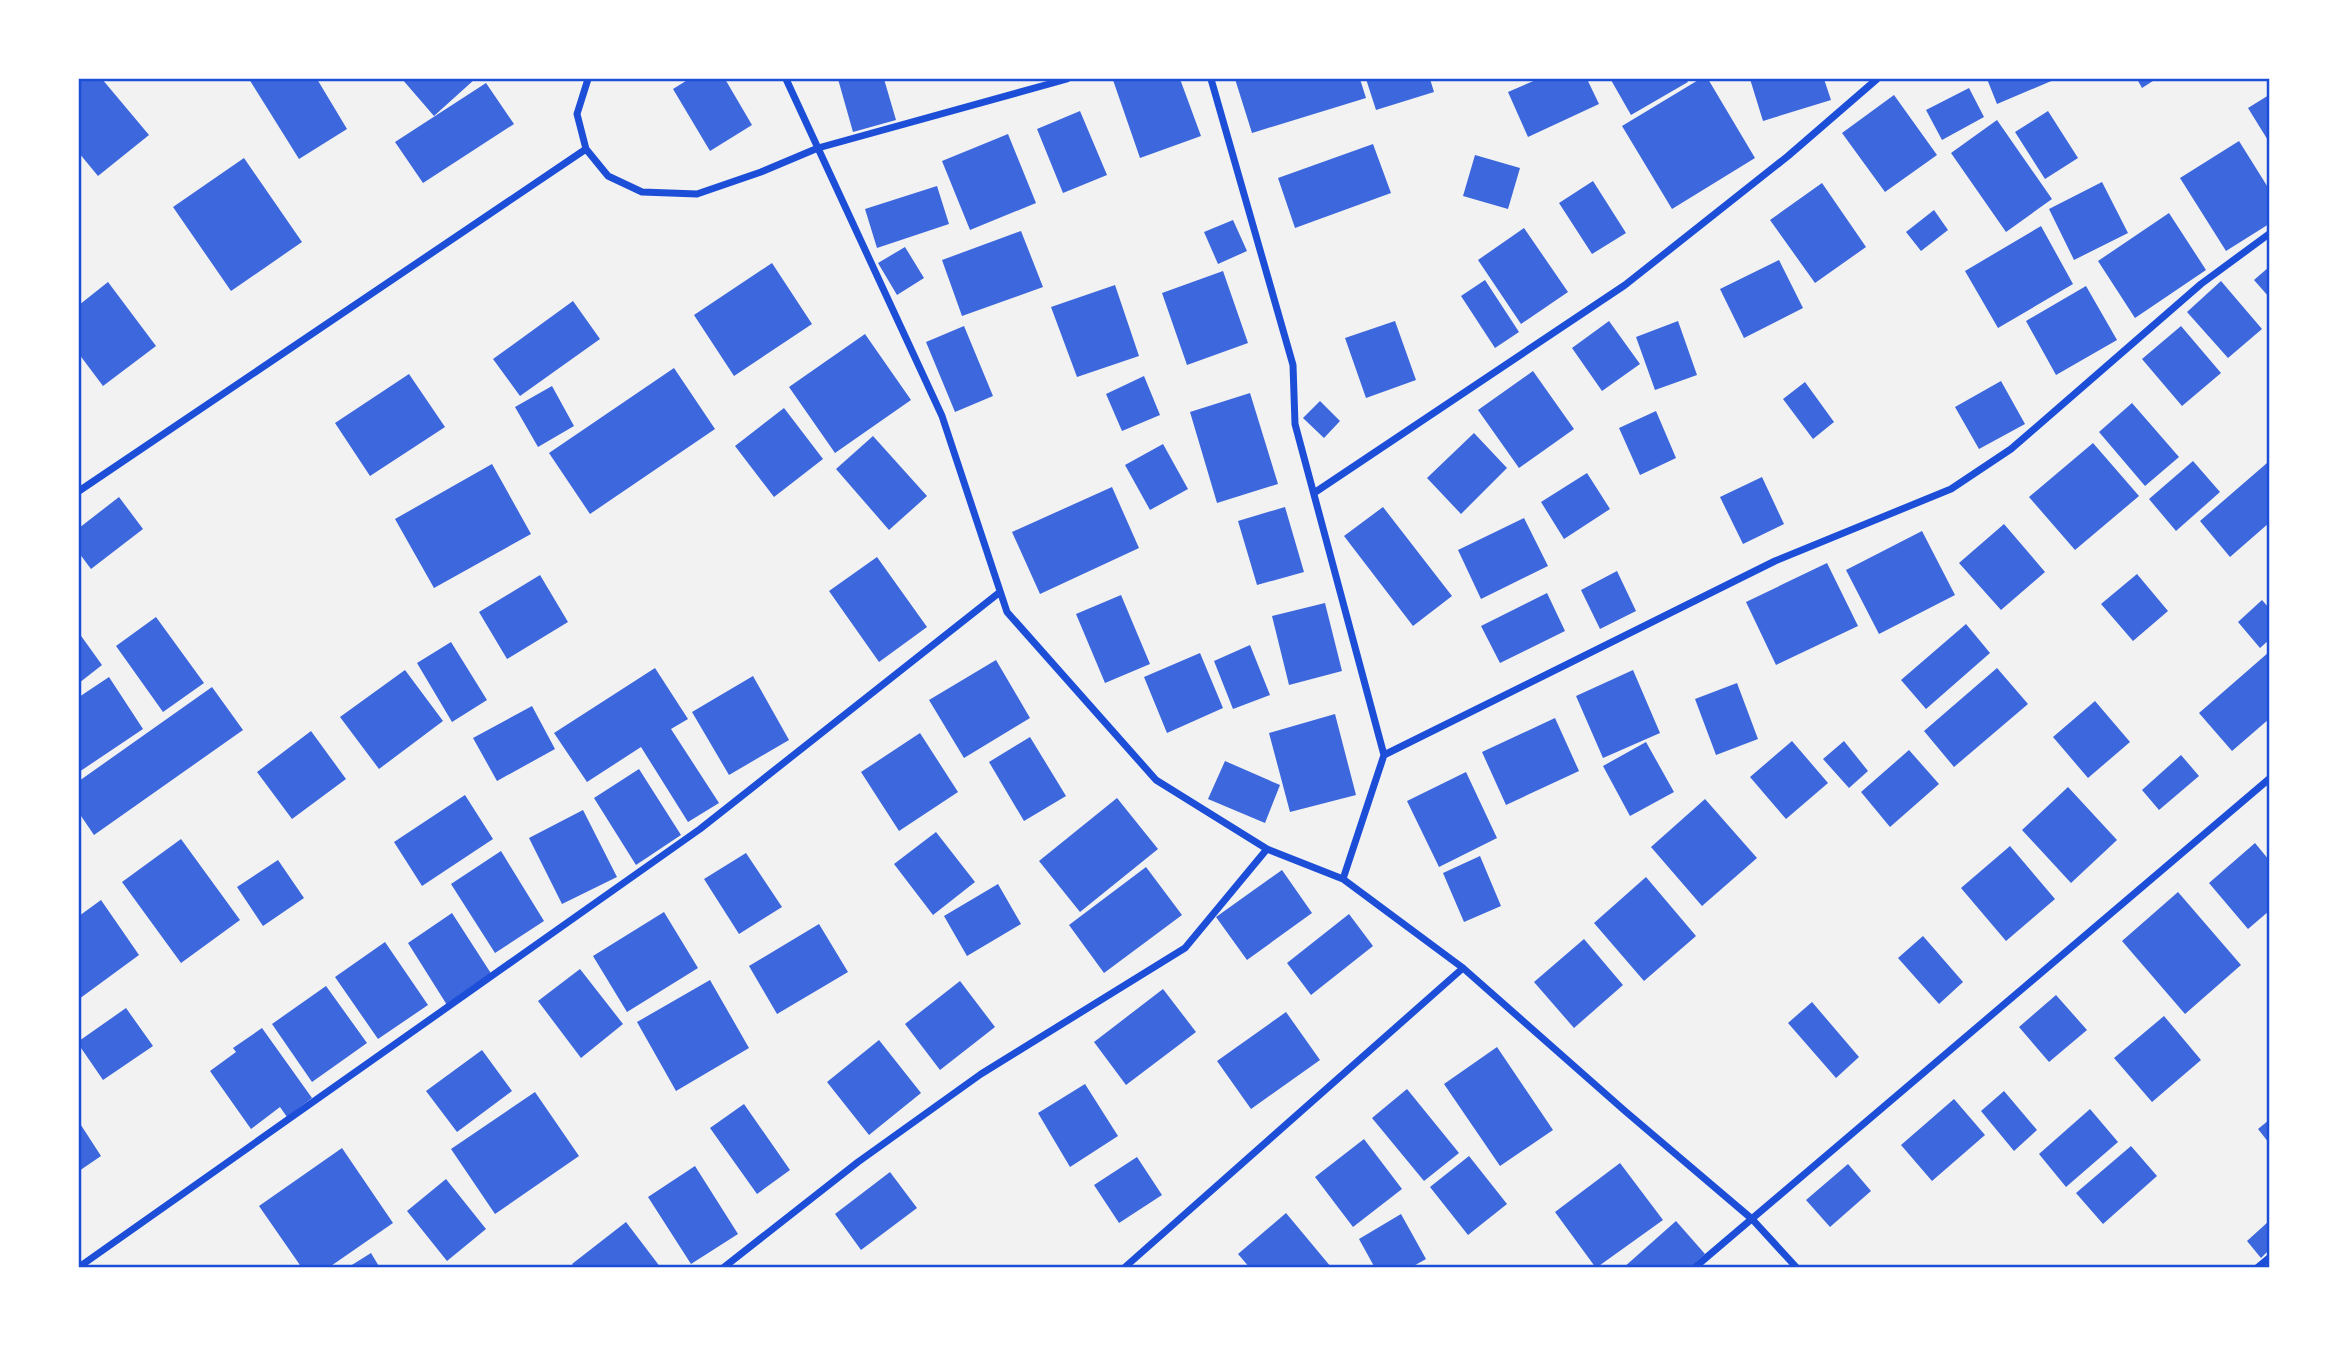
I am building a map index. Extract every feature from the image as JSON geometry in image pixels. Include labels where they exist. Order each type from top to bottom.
[{"type":"street","points":[[587,79],[577,114],[586,149],[608,176],[642,192],[697,194],[761,172],[818,148],[1067,79]]},
{"type":"street","points":[[786,79],[942,416],[1007,612],[1156,780],[1267,849],[1343,878],[1463,968],[1752,1219],[1797,1268]]},
{"type":"street","points":[[1211,79],[1293,366],[1295,424],[1384,755],[1343,878]]},
{"type":"street","points":[[1314,493],[1625,285],[1788,156],[1877,79]]},
{"type":"street","points":[[79,491],[586,149]]},
{"type":"street","points":[[1384,755],[1775,561],[1951,489],[2011,449],[2201,284],[2269,234]]},
{"type":"street","points":[[79,1268],[700,829],[1000,592]]},
{"type":"street","points":[[1694,1268],[2269,779]]},
{"type":"street","points":[[723,1268],[859,1163],[981,1074],[1185,948],[1267,849]]},
{"type":"street","points":[[1124,1268],[1463,968]]},
{"type":"street","points":[[2257,1268],[2269,1258]]},
{"type":"building","points":[[80,79],[102,79],[149,135],[98,176],[79,153]]},
{"type":"building","points":[[249,79],[317,79],[347,129],[299,159]]},
{"type":"building","points":[[402,79],[475,79],[434,116]]},
{"type":"building","points":[[689,79],[725,79],[752,125],[710,151],[673,89]]},
{"type":"building","points":[[838,79],[884,79],[896,120],[853,132]]},
{"type":"building","points":[[1180,79],[1201,136],[1140,158],[1113,80]]},
{"type":"building","points":[[1235,79],[1360,79],[1366,98],[1252,133]]},
{"type":"building","points":[[1366,79],[1430,79],[1434,92],[1376,110]]},
{"type":"building","points":[[1538,79],[1587,79],[1599,104],[1528,137],[1508,92]]},
{"type":"building","points":[[1686,79],[1688,82],[1631,115],[1611,80]]},
{"type":"building","points":[[1700,79],[1708,79],[1755,158],[1672,209],[1622,126]]},
{"type":"building","points":[[1750,79],[1824,79],[1831,100],[1763,121]]},
{"type":"building","points":[[1987,79],[2056,79],[1997,104]]},
{"type":"building","points":[[2137,79],[2156,79],[2142,88]]},
{"type":"building","points":[[486,83],[514,124],[423,183],[395,142]]},
{"type":"building","points":[[1969,88],[1984,117],[1942,140],[1926,110]]},
{"type":"building","points":[[1894,95],[1937,155],[1885,192],[1842,133]]},
{"type":"building","points":[[2269,95],[2269,142],[2248,108]]},
{"type":"building","points":[[1080,111],[1107,175],[1063,193],[1037,129]]},
{"type":"building","points":[[2048,111],[2078,158],[2045,179],[2015,132]]},
{"type":"building","points":[[1997,120],[2052,199],[2006,232],[1951,153]]},
{"type":"building","points":[[1008,134],[1036,203],[970,230],[942,161]]},
{"type":"building","points":[[2239,141],[2269,189],[2269,224],[2226,251],[2180,178]]},
{"type":"building","points":[[1373,144],[1391,193],[1295,228],[1278,178]]},
{"type":"building","points":[[1475,155],[1520,168],[1508,209],[1463,196]]},
{"type":"building","points":[[244,158],[302,242],[231,291],[173,207]]},
{"type":"building","points":[[1593,181],[1626,233],[1592,254],[1559,203]]},
{"type":"building","points":[[2102,182],[2128,233],[2074,260],[2049,209]]},
{"type":"building","points":[[1822,183],[1866,247],[1815,283],[1770,220]]},
{"type":"building","points":[[937,186],[949,224],[877,248],[865,209]]},
{"type":"building","points":[[1934,210],[1948,230],[1921,251],[1906,232]]},
{"type":"building","points":[[2169,213],[2206,270],[2135,318],[2098,261]]},
{"type":"building","points":[[1233,220],[1247,251],[1218,264],[1204,232]]},
{"type":"building","points":[[2041,226],[2073,284],[1998,328],[1965,271]]},
{"type":"building","points":[[1524,228],[1568,292],[1521,324],[1478,260]]},
{"type":"building","points":[[1021,231],[1043,287],[962,316],[942,260]]},
{"type":"building","points":[[905,247],[924,278],[897,295],[878,263]]},
{"type":"building","points":[[1779,260],[1803,308],[1744,338],[1720,289]]},
{"type":"building","points":[[772,263],[812,324],[734,376],[694,315]]},
{"type":"building","points":[[2269,267],[2269,297],[2254,280]]},
{"type":"building","points":[[1223,271],[1248,343],[1187,365],[1162,293]]},
{"type":"building","points":[[1485,280],[1519,332],[1495,348],[1461,296]]},
{"type":"building","points":[[2221,281],[2262,329],[2228,358],[2187,312]]},
{"type":"building","points":[[108,282],[156,346],[103,386],[79,354],[79,305]]},
{"type":"building","points":[[1115,285],[1139,356],[1077,377],[1051,307]]},
{"type":"building","points":[[2086,286],[2117,340],[2056,375],[2026,321]]},
{"type":"building","points":[[573,301],[600,339],[520,396],[493,359]]},
{"type":"building","points":[[1395,321],[1416,380],[1366,398],[1345,338]]},
{"type":"building","points":[[1609,321],[1640,364],[1602,391],[1572,348]]},
{"type":"building","points":[[1678,321],[1697,375],[1655,390],[1636,337]]},
{"type":"building","points":[[964,326],[993,396],[955,412],[926,342]]},
{"type":"building","points":[[2181,326],[2221,373],[2182,406],[2142,359]]},
{"type":"building","points":[[865,334],[911,400],[835,453],[789,387]]},
{"type":"building","points":[[674,368],[715,429],[590,514],[549,453]]},
{"type":"building","points":[[1533,371],[1574,429],[1519,468],[1478,410]]},
{"type":"building","points":[[409,374],[445,427],[370,476],[335,423]]},
{"type":"building","points":[[1144,376],[1160,415],[1122,431],[1106,394]]},
{"type":"building","points":[[2001,381],[2025,424],[1979,449],[1955,407]]},
{"type":"building","points":[[1805,382],[1834,422],[1813,439],[1783,399]]},
{"type":"building","points":[[552,386],[574,426],[538,447],[515,407]]},
{"type":"building","points":[[1250,393],[1278,484],[1217,503],[1190,412]]},
{"type":"building","points":[[1320,401],[1340,421],[1324,438],[1303,418]]},
{"type":"building","points":[[2132,403],[2179,457],[2145,486],[2099,432]]},
{"type":"building","points":[[784,408],[823,459],[774,497],[735,446]]},
{"type":"building","points":[[1656,411],[1676,458],[1640,475],[1619,428]]},
{"type":"building","points":[[1474,433],[1507,468],[1461,514],[1427,478]]},
{"type":"building","points":[[873,436],[927,496],[889,530],[836,469]]},
{"type":"building","points":[[2093,443],[2139,496],[2075,550],[2029,497]]},
{"type":"building","points":[[1163,444],[1188,489],[1150,510],[1125,465]]},
{"type":"building","points":[[2193,461],[2220,492],[2176,531],[2149,499]]},
{"type":"building","points":[[2267,463],[2269,523],[2230,557],[2200,521]]},
{"type":"building","points":[[492,464],[531,534],[434,588],[395,519]]},
{"type":"building","points":[[1587,473],[1610,509],[1564,539],[1541,502]]},
{"type":"building","points":[[1762,477],[1784,524],[1743,544],[1720,497]]},
{"type":"building","points":[[1112,487],[1139,548],[1040,594],[1012,532]]},
{"type":"building","points":[[119,497],[143,529],[91,569],[79,553],[79,528]]},
{"type":"building","points":[[1285,507],[1304,572],[1257,585],[1238,521]]},
{"type":"building","points":[[1383,507],[1452,596],[1413,626],[1344,536]]},
{"type":"building","points":[[1524,518],[1548,566],[1481,599],[1458,550]]},
{"type":"building","points":[[2004,524],[2045,572],[2001,610],[1959,563]]},
{"type":"building","points":[[1922,531],[1955,595],[1879,634],[1846,570]]},
{"type":"building","points":[[877,557],[927,627],[879,662],[829,591]]},
{"type":"building","points":[[1827,563],[1858,626],[1776,665],[1746,602]]},
{"type":"building","points":[[1617,571],[1636,611],[1600,629],[1581,590]]},
{"type":"building","points":[[2137,574],[2168,611],[2133,641],[2101,604]]},
{"type":"building","points":[[540,575],[568,622],[507,659],[479,612]]},
{"type":"building","points":[[1547,593],[1565,631],[1500,663],[1481,626]]},
{"type":"building","points":[[1121,595],[1150,664],[1105,683],[1076,614]]},
{"type":"building","points":[[2262,600],[2269,608],[2269,640],[2260,648],[2238,622]]},
{"type":"building","points":[[1325,603],[1342,671],[1289,685],[1272,616]]},
{"type":"building","points":[[156,617],[204,683],[163,712],[116,646]]},
{"type":"building","points":[[1966,624],[1990,653],[1926,709],[1901,680]]},
{"type":"building","points":[[79,633],[102,665],[79,683]]},
{"type":"building","points":[[451,642],[487,700],[452,722],[417,663]]},
{"type":"building","points":[[1250,645],[1270,695],[1233,709],[1214,661]]},
{"type":"building","points":[[2269,652],[2269,719],[2232,751],[2199,713]]},
{"type":"building","points":[[1200,653],[1223,708],[1167,733],[1144,677]]},
{"type":"building","points":[[996,660],[1030,718],[964,758],[929,700]]},
{"type":"building","points":[[655,668],[688,719],[671,729],[719,803],[688,822],[641,747],[587,782],[554,733]]},
{"type":"building","points":[[1997,668],[2028,704],[1954,767],[1924,731]]},
{"type":"building","points":[[405,670],[443,721],[379,769],[340,717]]},
{"type":"building","points":[[1633,670],[1660,733],[1603,758],[1576,696]]},
{"type":"building","points":[[753,676],[789,740],[729,775],[692,712]]},
{"type":"building","points":[[109,677],[143,729],[79,772],[79,697]]},
{"type":"building","points":[[1737,683],[1758,739],[1716,755],[1695,699]]},
{"type":"building","points":[[212,687],[243,730],[94,835],[79,813],[79,781]]},
{"type":"building","points":[[2095,701],[2130,742],[2088,778],[2053,737]]},
{"type":"building","points":[[532,706],[555,749],[497,781],[473,738]]},
{"type":"building","points":[[1335,714],[1356,795],[1290,812],[1269,733]]},
{"type":"building","points":[[1555,718],[1579,771],[1506,805],[1482,752]]},
{"type":"building","points":[[311,731],[346,779],[292,819],[257,772]]},
{"type":"building","points":[[920,733],[958,792],[899,831],[861,772]]},
{"type":"building","points":[[1030,737],[1066,796],[1024,821],[989,762]]},
{"type":"building","points":[[1792,741],[1828,783],[1786,819],[1750,777]]},
{"type":"building","points":[[1844,741],[1868,771],[1849,788],[1823,759]]},
{"type":"building","points":[[1646,742],[1674,792],[1630,816],[1603,766]]},
{"type":"building","points":[[1909,750],[1939,784],[1890,827],[1861,792]]},
{"type":"building","points":[[2181,755],[2199,776],[2159,810],[2142,790]]},
{"type":"building","points":[[1225,761],[1280,785],[1265,823],[1208,799]]},
{"type":"building","points":[[639,769],[681,835],[636,865],[594,798]]},
{"type":"building","points":[[1466,772],[1497,838],[1439,867],[1407,801]]},
{"type":"building","points":[[2068,787],[2117,840],[2071,883],[2022,830]]},
{"type":"building","points":[[465,795],[493,839],[422,886],[394,842]]},
{"type":"building","points":[[1117,798],[1158,849],[1080,912],[1039,861]]},
{"type":"building","points":[[1705,799],[1757,858],[1702,906],[1651,847]]},
{"type":"building","points":[[583,810],[617,877],[562,904],[529,838]]},
{"type":"building","points":[[936,832],[975,882],[933,915],[894,864]]},
{"type":"building","points":[[181,839],[240,920],[181,963],[122,882]]},
{"type":"building","points":[[2255,843],[2269,860],[2269,911],[2248,929],[2209,883]]},
{"type":"building","points":[[2010,846],[2055,899],[2006,941],[1961,888]]},
{"type":"building","points":[[501,851],[544,921],[495,953],[451,884]]},
{"type":"building","points":[[746,853],[782,907],[739,934],[704,879]]},
{"type":"building","points":[[1480,856],[1501,906],[1464,922],[1443,873]]},
{"type":"building","points":[[278,860],[304,898],[263,926],[237,887]]},
{"type":"building","points":[[1146,867],[1182,915],[1104,973],[1069,925]]},
{"type":"building","points":[[1282,870],[1312,913],[1247,960],[1216,917]]},
{"type":"building","points":[[1646,877],[1696,936],[1644,981],[1594,923]]},
{"type":"building","points":[[998,884],[1021,924],[967,956],[944,916]]},
{"type":"building","points":[[2178,892],[2241,965],[2185,1014],[2122,941]]},
{"type":"building","points":[[101,900],[139,955],[79,999],[79,916]]},
{"type":"building","points":[[664,912],[698,968],[627,1012],[593,956]]},
{"type":"building","points":[[452,913],[492,975],[447,1005],[408,943]]},
{"type":"building","points":[[1349,914],[1373,946],[1311,995],[1287,963]]},
{"type":"building","points":[[819,924],[848,972],[777,1014],[749,966]]},
{"type":"building","points":[[1923,936],[1963,982],[1939,1004],[1898,958]]},
{"type":"building","points":[[1584,939],[1623,985],[1574,1028],[1534,982]]},
{"type":"building","points":[[385,942],[428,1005],[378,1039],[335,977]]},
{"type":"building","points":[[580,969],[623,1024],[581,1058],[538,1001]]},
{"type":"building","points":[[710,980],[749,1048],[676,1091],[637,1022]]},
{"type":"building","points":[[960,981],[995,1027],[940,1070],[905,1024]]},
{"type":"building","points":[[326,986],[367,1043],[312,1082],[272,1024]]},
{"type":"building","points":[[1163,989],[1196,1032],[1126,1085],[1094,1042]]},
{"type":"building","points":[[2056,995],[2087,1030],[2049,1062],[2019,1027]]},
{"type":"building","points":[[1812,1002],[1859,1057],[1836,1078],[1788,1023]]},
{"type":"building","points":[[126,1008],[153,1046],[103,1080],[79,1041]]},
{"type":"building","points":[[1286,1012],[1320,1060],[1251,1109],[1217,1061]]},
{"type":"building","points":[[2164,1016],[2201,1060],[2152,1102],[2114,1058]]},
{"type":"building","points":[[262,1028],[312,1098],[287,1117],[280,1107],[251,1129],[210,1071],[236,1052],[233,1048]]},
{"type":"building","points":[[879,1040],[921,1093],[869,1135],[827,1082]]},
{"type":"building","points":[[1497,1047],[1553,1130],[1500,1166],[1444,1084]]},
{"type":"building","points":[[482,1050],[512,1091],[457,1132],[426,1091]]},
{"type":"building","points":[[1085,1084],[1118,1136],[1070,1167],[1038,1113]]},
{"type":"building","points":[[1407,1089],[1459,1153],[1424,1181],[1372,1118]]},
{"type":"building","points":[[2004,1091],[2037,1130],[2014,1151],[1981,1111]]},
{"type":"building","points":[[535,1092],[579,1156],[495,1214],[451,1149]]},
{"type":"building","points":[[1954,1099],[1985,1135],[1932,1181],[1901,1145]]},
{"type":"building","points":[[744,1104],[790,1170],[757,1194],[710,1128]]},
{"type":"building","points":[[2090,1109],[2118,1142],[2066,1187],[2039,1154]]},
{"type":"building","points":[[2269,1120],[2269,1143],[2258,1129]]},
{"type":"building","points":[[79,1122],[101,1156],[79,1171]]},
{"type":"building","points":[[1364,1139],[1402,1189],[1353,1227],[1315,1177]]},
{"type":"building","points":[[2131,1146],[2157,1176],[2103,1224],[2076,1193]]},
{"type":"building","points":[[342,1148],[393,1223],[328,1268],[302,1268],[259,1206]]},
{"type":"building","points":[[1469,1156],[1507,1204],[1468,1235],[1430,1187]]},
{"type":"building","points":[[1137,1157],[1162,1195],[1119,1223],[1094,1185]]},
{"type":"building","points":[[1620,1163],[1663,1220],[1596,1268],[1555,1212]]},
{"type":"building","points":[[1848,1164],[1871,1191],[1830,1227],[1806,1200]]},
{"type":"building","points":[[695,1166],[738,1234],[691,1264],[648,1197]]},
{"type":"building","points":[[890,1172],[917,1208],[861,1250],[835,1214]]},
{"type":"building","points":[[446,1179],[486,1229],[447,1261],[407,1211]]},
{"type":"building","points":[[1286,1213],[1331,1267],[1250,1268],[1238,1254]]},
{"type":"building","points":[[1401,1214],[1426,1259],[1410,1268],[1375,1268],[1359,1239]]},
{"type":"building","points":[[1676,1221],[1705,1254],[1689,1268],[1623,1268]]},
{"type":"building","points":[[2269,1221],[2269,1250],[2261,1258],[2247,1241]]},
{"type":"building","points":[[626,1222],[661,1268],[575,1268],[572,1264]]},
{"type":"building","points":[[371,1253],[380,1268],[347,1268]]}]
